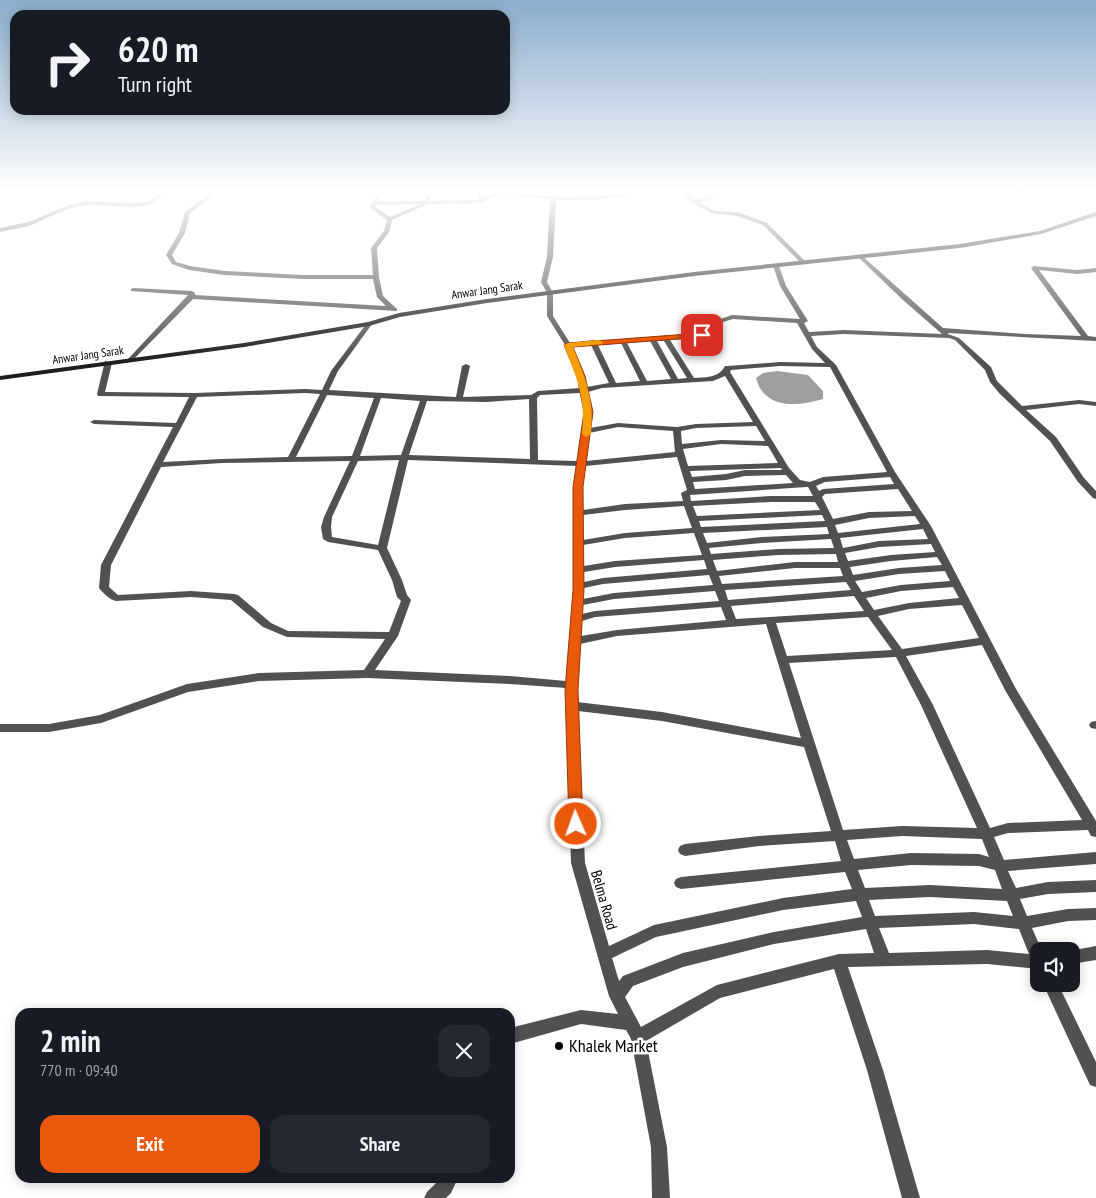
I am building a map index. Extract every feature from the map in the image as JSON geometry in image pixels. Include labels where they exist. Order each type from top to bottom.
[{"type":"main road","name":"Anwar Jang Sarak","points":[[0,378],[108,362],[244,346],[369,324],[399,315],[550,293],[694,274],[940,249]]},
{"type":"street","points":[[173,249],[169,255],[174,263],[190,268],[225,273],[303,277],[376,277]]},
{"type":"street","points":[[374,249],[376,277],[380,297],[399,315]]},
{"type":"street","name":"Belma Road","points":[[551,249],[544,282],[550,293],[550,316],[568,345],[585,390],[588,412],[578,487],[578,603],[572,685],[578,863],[616,996],[634,1030],[659,1147],[662,1198]]},
{"type":"street","points":[[790,249],[803,262]]},
{"type":"street","points":[[860,256],[939,330],[957,339],[988,369],[994,382],[1053,440],[1081,480],[1096,496]]},
{"type":"street","points":[[776,266],[783,286],[805,321]]},
{"type":"street","points":[[1086,338],[1034,268],[1077,272],[1096,270]]},
{"type":"street","points":[[133,290],[192,293],[191,297]]},
{"type":"street","points":[[130,360],[191,297],[393,308]]},
{"type":"street","points":[[568,345],[716,335],[720,321],[732,317],[805,321]]},
{"type":"street","points":[[805,321],[800,322],[814,348],[832,365],[892,474],[926,526],[1011,690],[1094,828]]},
{"type":"street","points":[[291,459],[335,371],[369,324]]},
{"type":"street","points":[[939,330],[1096,339]]},
{"type":"street","points":[[807,334],[859,332],[950,336]]},
{"type":"street","points":[[665,337],[692,380]]},
{"type":"street","points":[[652,339],[676,381]]},
{"type":"street","points":[[623,340],[644,382]]},
{"type":"street","points":[[593,342],[612,385]]},
{"type":"street","points":[[108,362],[101,394],[194,396],[305,391],[459,400],[533,397],[538,393],[585,390],[612,385],[713,379],[726,372],[728,368],[751,365],[796,363],[832,365]]},
{"type":"street","points":[[459,400],[466,366]]},
{"type":"street","points":[[726,372],[786,468],[797,482],[807,485],[819,498],[829,519],[849,579],[899,653],[926,705],[986,834],[1031,942]]},
{"type":"street","points":[[379,395],[355,459],[328,517],[326,527],[328,539],[382,548]]},
{"type":"street","points":[[194,396],[106,565],[104,588],[116,598],[191,594],[234,597],[266,626],[287,634],[393,636]]},
{"type":"street","points":[[533,397],[534,463]]},
{"type":"street","points":[[367,674],[393,636],[406,600],[402,597],[397,580],[382,548],[404,458],[424,399]]},
{"type":"street","points":[[1020,408],[1079,402],[1096,404]]},
{"type":"street","points":[[94,422],[178,425]]},
{"type":"street","points":[[586,431],[618,426],[676,429],[696,426],[759,424]]},
{"type":"street","points":[[676,429],[692,492]]},
{"type":"street","points":[[159,465],[291,459],[417,457],[582,464],[721,442],[772,444]]},
{"type":"street","points":[[686,468],[786,468]]},
{"type":"street","points":[[689,480],[726,477],[786,468]]},
{"type":"street","points":[[732,623],[696,530],[685,492],[807,485],[823,480],[892,474]]},
{"type":"street","points":[[819,498],[823,492],[900,486]]},
{"type":"street","points":[[578,513],[625,507],[819,498]]},
{"type":"street","points":[[578,544],[601,538],[917,512]]},
{"type":"street","points":[[693,519],[829,519]]},
{"type":"street","points":[[702,546],[835,536],[926,526]]},
{"type":"street","points":[[578,570],[615,564],[778,552],[840,551],[879,544],[934,541]]},
{"type":"street","points":[[578,586],[603,581],[795,565],[844,564],[941,554]]},
{"type":"street","points":[[578,603],[614,596],[717,587],[849,579],[899,571],[948,568]]},
{"type":"street","points":[[576,619],[595,614],[858,594],[901,588],[957,584]]},
{"type":"street","points":[[575,641],[618,633],[770,620],[871,614],[909,606],[966,601]]},
{"type":"street","points":[[770,620],[839,837],[884,960]]},
{"type":"street","points":[[784,660],[899,653],[986,641]]},
{"type":"street","points":[[0,728],[49,728],[101,719],[187,688],[259,677],[367,674],[510,680],[572,685]]},
{"type":"street","points":[[572,706],[618,709],[716,725],[810,744]]},
{"type":"street","points":[[685,850],[759,841],[902,832],[986,834],[1008,828],[1094,828]]},
{"type":"street","points":[[681,883],[768,872],[850,866],[863,862],[911,858],[978,860],[1000,866],[1096,858]]},
{"type":"street","points":[[604,955],[654,931],[782,904],[861,894],[930,890],[1011,895],[1048,888],[1096,886]]},
{"type":"street","points":[[616,996],[628,981],[683,960],[774,938],[871,922],[974,918],[1023,923],[1068,915],[1096,914]]},
{"type":"street","points":[[1080,956],[1096,953]]},
{"type":"street","points":[[515,1035],[581,1017],[634,1030],[717,992],[839,961],[987,957],[1030,960]]},
{"type":"street","points":[[839,961],[875,1070],[911,1198]]},
{"type":"street","points":[[1054,992],[1096,1079]]},
{"type":"street","points":[[433,1198],[447,1183]]},
{"type":"shaded area","points":[[777,371],[808,375],[823,391],[823,399],[792,404],[774,400],[760,388],[756,378],[763,373]]},
{"type":"slow traffic","points":[[586,434],[588,412],[585,390],[568,345],[599,342]]},
{"type":"place","name":"Khalek Market","points":[[559,1046]]},
{"type":"route","points":[[576,824],[571,690],[578,590],[578,487],[588,412],[581,376],[568,345],[702,335]]}]
